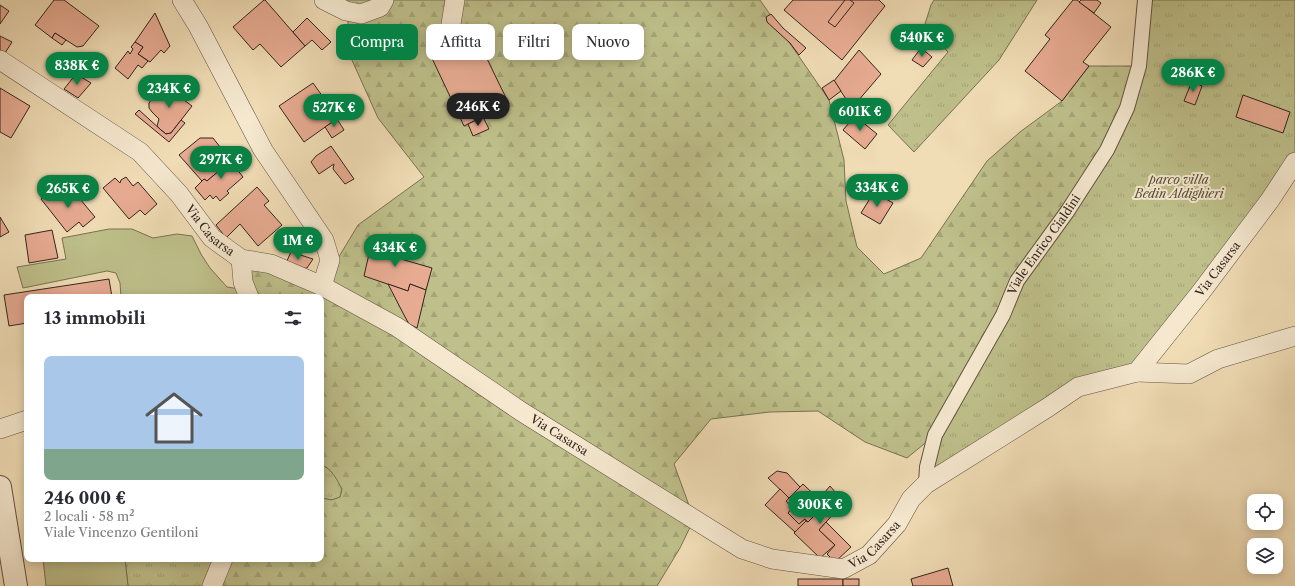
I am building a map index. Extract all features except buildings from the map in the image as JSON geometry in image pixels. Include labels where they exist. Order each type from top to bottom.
[{"type":"street","points":[[182,0],[198,26],[263,150],[324,240],[330,260],[322,286]]},
{"type":"street","points":[[324,0],[346,11],[361,14],[380,6],[384,0]]},
{"type":"street","points":[[451,24],[455,0]]},
{"type":"street","name":"Viale Enrico Cialdini","points":[[926,484],[927,467],[935,435],[1003,315],[1017,281],[1067,212],[1108,150],[1127,108],[1139,66],[1144,0]]},
{"type":"street","name":"Via Casarsa","points":[[0,60],[140,152],[179,194],[212,238],[241,259],[271,264],[322,286],[397,327],[522,412],[742,549],[772,559],[843,569],[869,555],[897,524],[911,500],[926,484],[1047,408],[1078,386],[1137,372],[1189,374],[1218,359],[1295,336]]},
{"type":"street","name":"Via Casarsa","points":[[1137,372],[1201,292],[1270,200],[1295,162]]},
{"type":"street","points":[[241,259],[243,282],[248,294]]},
{"type":"street","points":[[0,429],[24,421]]},
{"type":"street","points":[[0,487],[16,586]]},
{"type":"street","points":[[212,586],[222,562]]},
{"type":"green space","points":[[346,0],[760,0],[829,100],[844,160],[846,201],[857,247],[884,274],[921,258],[987,161],[1020,132],[1062,101],[1089,66],[1139,66],[1127,108],[1017,281],[935,435],[907,458],[865,442],[818,411],[770,412],[711,419],[674,464],[694,519],[680,548],[657,586],[212,586],[222,562],[324,562],[324,499],[332,500],[340,497],[342,489],[331,471],[324,466],[324,294],[248,294],[241,259],[322,285],[358,225],[424,177],[378,118],[352,60],[418,60],[418,24],[348,24]]},
{"type":"green space","points":[[934,0],[1037,0],[999,60],[914,152],[888,125],[948,52],[924,27]]},
{"type":"green space","name":"parco villa Bedin Aldighieri","points":[[1145,0],[1295,0],[1295,162],[1137,372],[1078,387],[926,484],[927,467],[1003,315],[1127,108]]},
{"type":"green space","points":[[109,229],[132,229],[153,238],[177,234],[192,236],[210,268],[227,287],[246,290],[243,294],[121,294],[120,283],[116,273],[107,271],[23,288],[17,267],[66,259],[62,238]]},
{"type":"green space","points":[[324,466],[338,480],[341,488],[340,497],[332,500],[324,499]]},
{"type":"green space","points":[[43,562],[125,562],[128,586],[46,586]]},
{"type":"green space","points":[[125,562],[222,562],[212,586],[128,586]]}]
